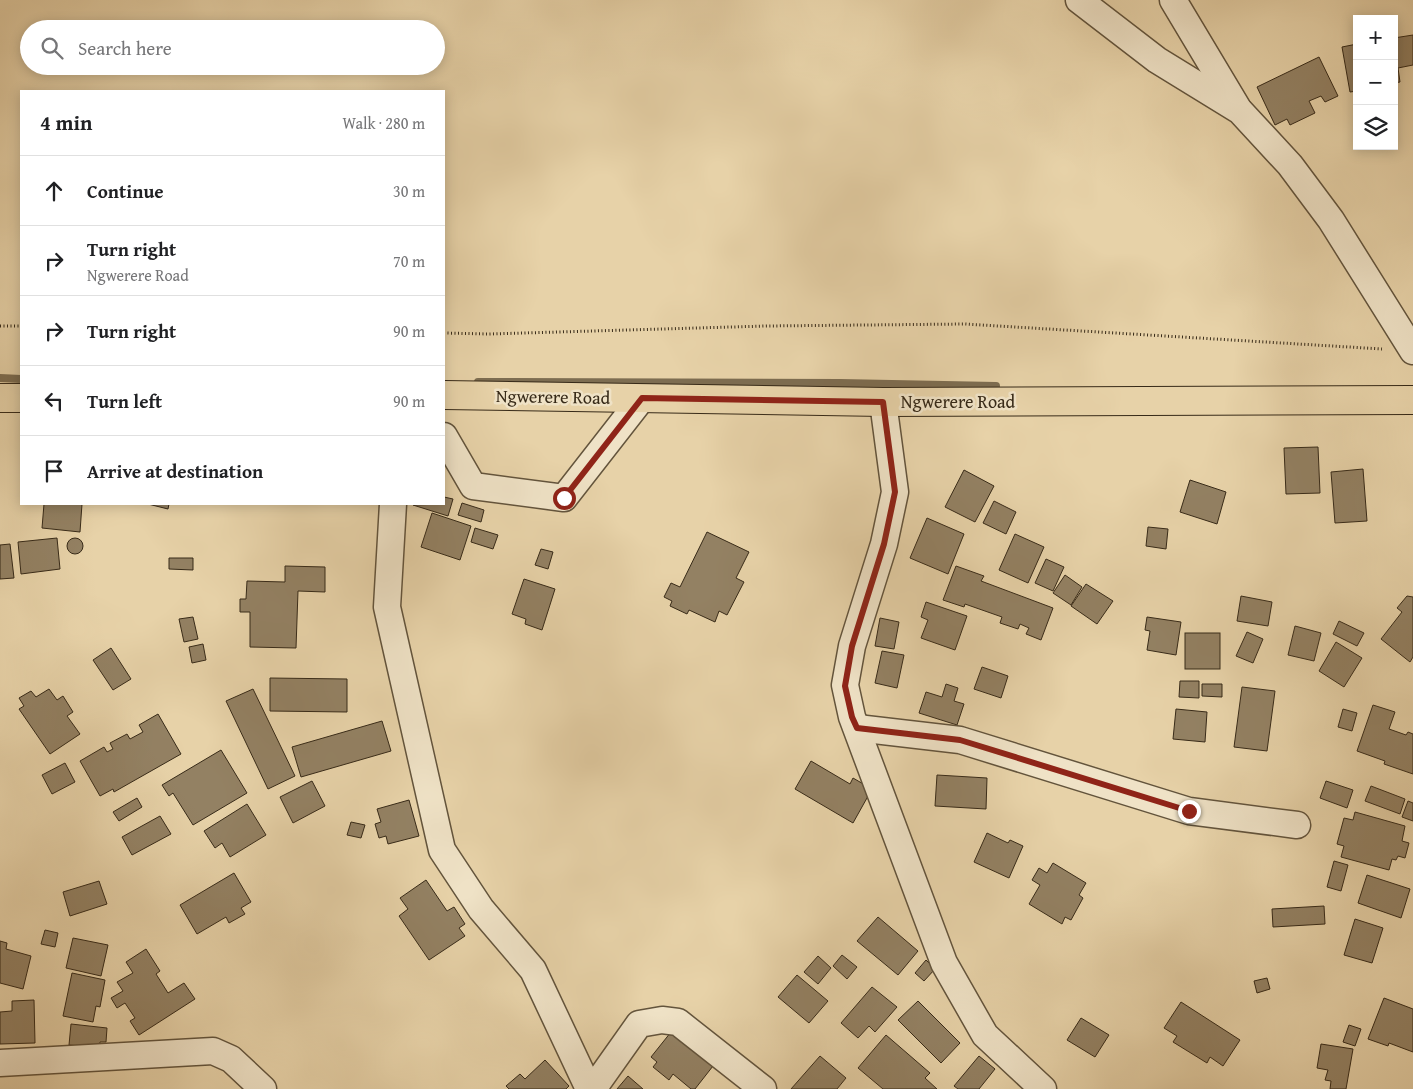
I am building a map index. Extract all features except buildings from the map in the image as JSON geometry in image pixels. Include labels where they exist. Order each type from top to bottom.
[{"type":"main road","name":"Ngwerere Road","points":[[445,395],[883,402],[1413,400]]},
{"type":"main road","points":[[0,398],[20,398]]},
{"type":"street","points":[[1079,0],[1156,60],[1240,111]]},
{"type":"street","points":[[1173,0],[1240,111],[1290,165],[1331,220],[1412,350]]},
{"type":"street","points":[[445,438],[473,486],[564,498],[642,398]]},
{"type":"street","points":[[883,402],[895,492],[884,544],[852,646],[845,686],[852,717],[944,963],[985,1035],[1043,1089]]},
{"type":"street","points":[[392,505],[388,607],[442,850],[481,909],[533,970],[591,1089],[640,1024],[662,1020],[678,1022],[763,1089]]},
{"type":"street","points":[[857,728],[960,740],[1189,811],[1297,825]]},
{"type":"street","points":[[0,1063],[213,1051],[231,1059],[263,1089]]},
{"type":"path","points":[[445,333],[489,334],[766,326],[965,324],[1412,350]]},
{"type":"path","points":[[1,325],[20,326]]},
{"type":"waterway","points":[[0,378],[20,379]]},
{"type":"waterway","points":[[478,382],[840,383],[996,386]]},
{"type":"route","points":[[564,498],[642,398],[883,402],[895,492],[884,544],[852,646],[845,686],[852,717],[857,728],[960,740],[1189,811]]}]
